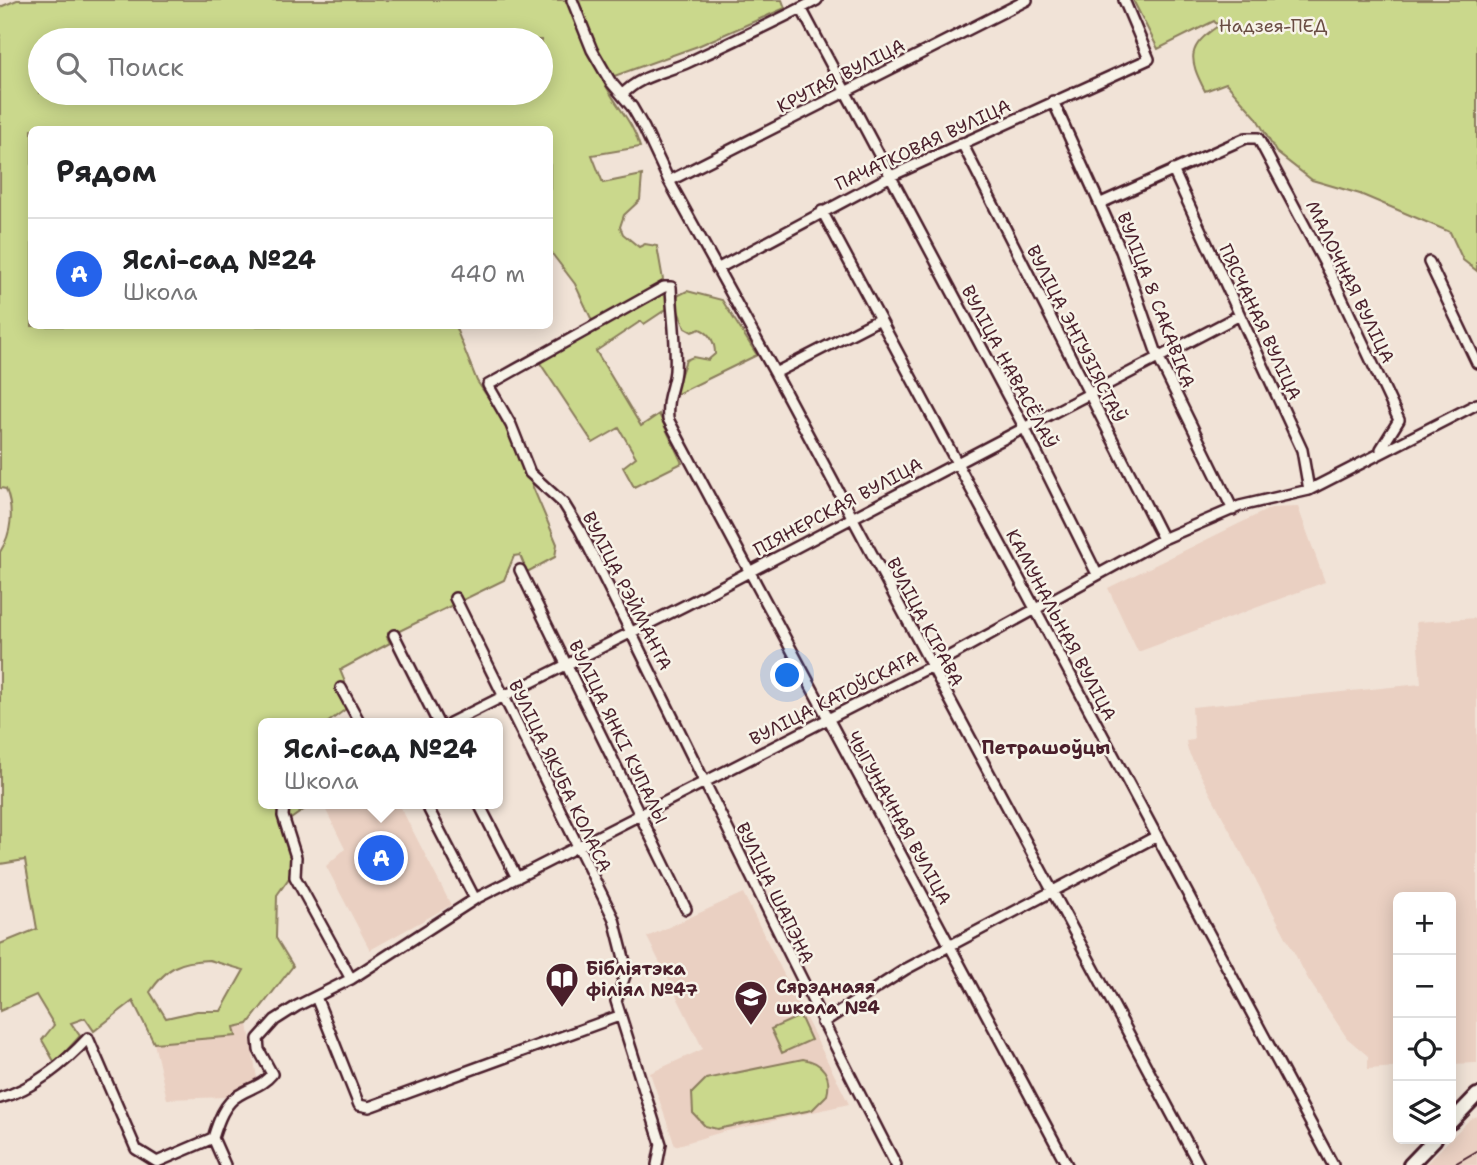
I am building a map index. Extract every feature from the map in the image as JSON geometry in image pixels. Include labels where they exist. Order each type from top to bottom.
[{"type":"main road","points":[[1456,1117],[1477,1095]]},
{"type":"main road","points":[[1410,1165],[1430,1144]]},
{"type":"street","name":"ВУЛІЦА КІРАВА","points":[[572,0],[592,50],[610,81],[644,128],[669,181],[775,373],[930,667],[1199,1165]]},
{"type":"street","points":[[622,95],[644,78],[686,63],[817,0]]},
{"type":"street","name":"КРУТАЯ ВУЛІЦА","points":[[669,181],[1027,0]]},
{"type":"street","name":"ПАЧАТКОВАЯ ВУЛІЦА","points":[[717,269],[891,176],[1149,59],[1125,0]]},
{"type":"street","name":"ВУЛІЦА НАВАСЁЛАЎ","points":[[801,8],[1024,427],[1097,574]]},
{"type":"street","name":"ВУЛІЦА 8 САКАВІКА","points":[[1053,101],[1101,203],[1158,357],[1233,510]]},
{"type":"street","name":"МАЛОЧНАЯ ВУЛІЦА","points":[[1173,170],[1246,138],[1258,138],[1264,145],[1334,281],[1399,420],[1381,447],[1382,450]]},
{"type":"street","name":"ВУЛІЦА ЭНТУЗІЯСТАЎ","points":[[962,143],[1163,539]]},
{"type":"street","points":[[1101,203],[1173,170]]},
{"type":"street","name":"ПЯСЧАНАЯ ВУЛІЦА","points":[[1173,170],[1302,450],[1308,490]]},
{"type":"street","name":"КАМУНАЛЬНАЯ ВУЛІЦА","points":[[822,211],[1333,1165]]},
{"type":"street","points":[[1429,262],[1477,363]]},
{"type":"street","name":"ВУЛІЦА РЭЙМАНТА","points":[[671,287],[664,286],[488,385],[510,425],[530,473],[564,504],[580,530],[691,750],[704,783]]},
{"type":"street","name":"ЧЫГУНАЧНАЯ ВУЛІЦА","points":[[671,287],[676,350],[675,375],[668,392],[668,419],[747,573],[1067,1165]]},
{"type":"street","name":"ПІЯНЕРСКАЯ ВУЛІЦА","points":[[461,718],[632,633],[1238,316]]},
{"type":"street","points":[[775,373],[880,319]]},
{"type":"street","name":"ВУЛІЦА КАТОЎСКАГА","points":[[213,1138],[222,1115],[236,1097],[255,1089],[272,1074],[259,1050],[258,1039],[275,1020],[351,979],[475,899],[578,849],[930,667],[1163,539],[1233,510],[1308,490],[1477,404]]},
{"type":"street","name":"ВУЛІЦА ЯНКІ КУПАЛЫ","points":[[520,570],[686,909]]},
{"type":"street","name":"ВУЛІЦА ЯКУБА КОЛАСА","points":[[455,598],[614,919],[627,970],[617,991],[619,1016]]},
{"type":"street","points":[[394,635],[436,718]]},
{"type":"street","points":[[341,688],[357,718]]},
{"type":"street","name":"ВУЛІЦА ШАПЭНА","points":[[704,783],[822,1023],[896,1165]]},
{"type":"street","points":[[284,809],[283,816],[296,856],[295,877],[351,979]]},
{"type":"street","points":[[429,809],[475,899]]},
{"type":"street","points":[[482,809],[517,878]]},
{"type":"street","points":[[822,1023],[905,969],[1157,836]]},
{"type":"street","points":[[316,997],[359,1105],[369,1107],[619,1016],[661,1144],[657,1165]]},
{"type":"street","points":[[0,1098],[60,1066],[88,1038],[136,1149],[157,1162],[213,1138],[225,1165]]},
{"type":"shaded area","points":[[1298,507],[1325,582],[1138,652],[1108,588],[1271,508]]},
{"type":"shaded area","points":[[1477,618],[1477,1063],[1456,1064],[1456,892],[1393,892],[1393,1067],[1368,1069],[1368,1056],[1347,1038],[1308,979],[1188,751],[1186,741],[1194,740],[1192,707],[1421,684],[1416,622]]},
{"type":"shaded area","points":[[325,809],[402,809],[451,905],[370,950],[326,866],[345,849]]},
{"type":"shaded area","name":"Сярэднаяя школа №4","points":[[743,893],[849,1104],[722,1132],[675,1146],[650,1073],[703,1049],[647,937]]},
{"type":"shaded area","points":[[248,1024],[258,1084],[227,1097],[167,1099],[154,1043],[235,1036],[234,1027]]},
{"type":"shaded area","points":[[1477,1116],[1477,1165],[1425,1165],[1446,1144],[1456,1144],[1456,1133]]},
{"type":"green space","points":[[17,0],[782,0],[785,8],[698,46],[603,80],[633,129],[640,147],[592,155],[603,183],[642,175],[640,200],[624,215],[620,227],[623,234],[639,247],[645,244],[657,246],[668,308],[644,324],[641,321],[596,351],[641,426],[659,414],[682,463],[634,487],[623,467],[636,457],[619,428],[593,443],[538,360],[596,329],[575,284],[553,255],[553,126],[28,126],[28,329],[456,329],[477,381],[507,426],[557,544],[555,557],[527,572],[520,555],[514,556],[504,580],[387,637],[390,643],[340,670],[345,682],[335,688],[346,709],[334,718],[258,718],[258,809],[305,809],[288,821],[293,855],[289,878],[277,895],[276,938],[293,966],[248,1024],[234,1027],[236,1036],[154,1043],[133,1001],[94,1031],[85,1018],[71,1023],[80,1036],[55,1063],[42,1040],[54,1025],[36,995],[0,1011],[0,944],[37,929],[25,860],[0,864],[0,552],[7,537],[11,513],[6,489],[0,488],[0,7]],"holes":[[[209,960],[244,970],[221,1011],[197,1011],[166,1018],[150,992],[168,971],[190,962]]]},
{"type":"green space","name":"Надзея-ПЕД","points":[[1133,0],[1477,0],[1477,271],[1463,260],[1450,232],[1360,194],[1312,180],[1276,152],[1256,117],[1226,83],[1205,91],[1193,61],[1200,40],[1218,26],[1214,21],[1158,49]]},
{"type":"green space","points":[[687,291],[722,300],[757,355],[673,396],[686,360],[693,357],[708,360],[715,354],[713,342],[707,333],[700,329],[692,332],[685,328],[675,303],[677,296]]},
{"type":"green space","points":[[800,1016],[811,1040],[782,1053],[771,1029]]},
{"type":"green space","points":[[803,1059],[816,1063],[827,1076],[827,1095],[812,1110],[717,1129],[705,1126],[693,1113],[692,1093],[706,1079]]},
{"type":"railway","points":[[1453,1165],[1477,1151]]},
{"type":"place","name":"Яслі-сад №24","points":[[381,858]]},
{"type":"place","name":"Бібліятэка філіял №47","points":[[562,1009]]},
{"type":"place","name":"Сярэднаяя школа №4","points":[[751,1027]]},
{"type":"district","name":"Петрашоўцы","points":[[1046,747]]}]
